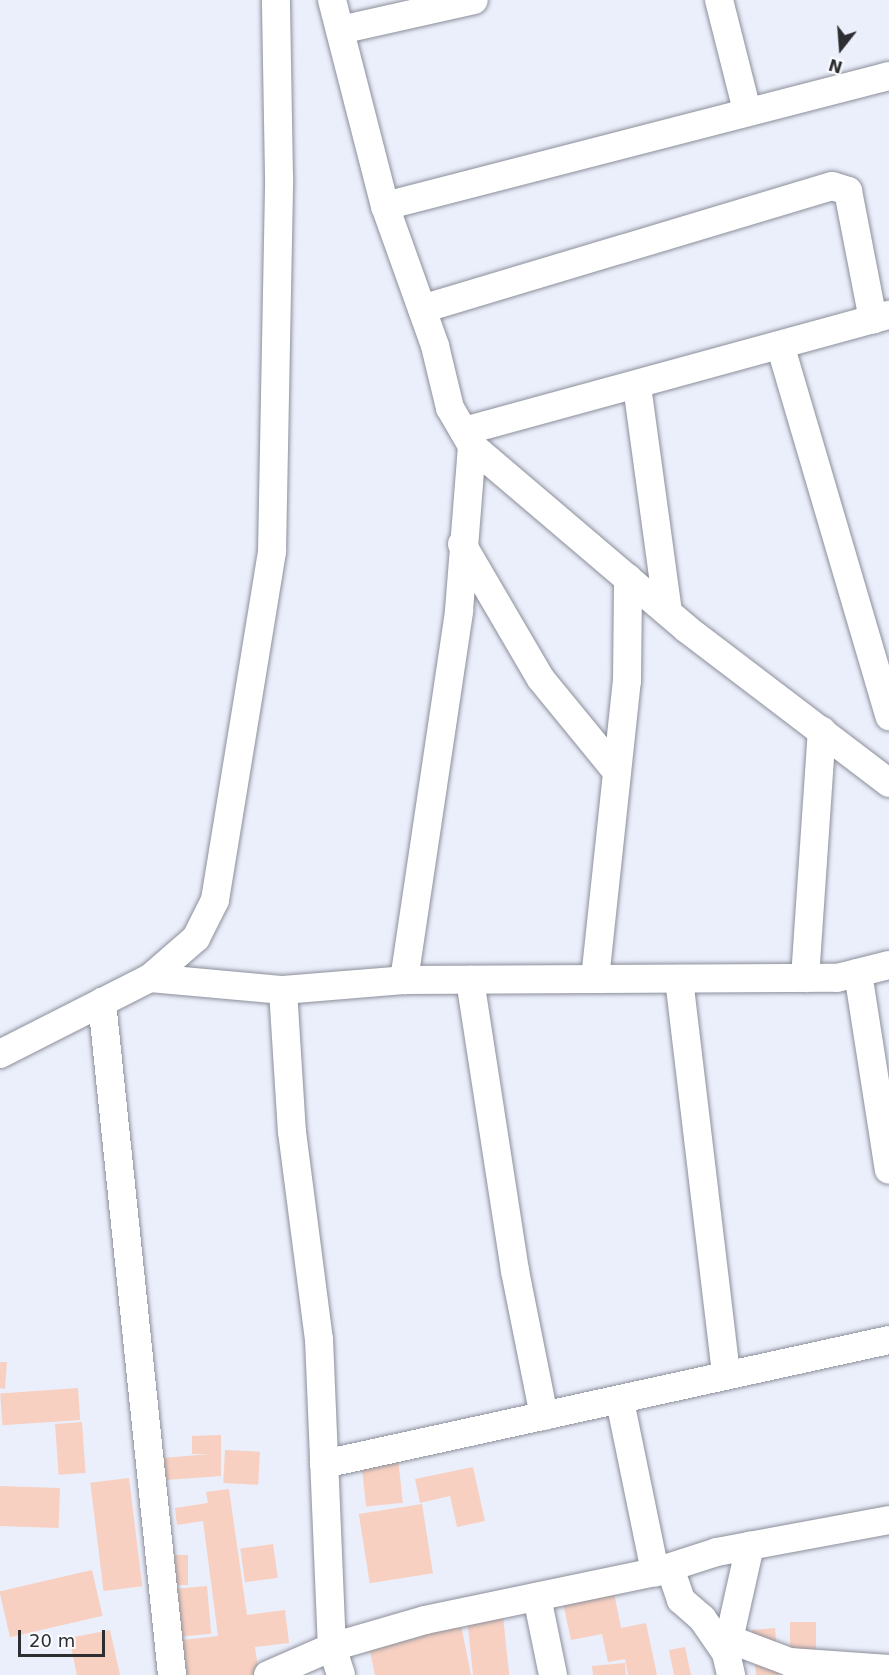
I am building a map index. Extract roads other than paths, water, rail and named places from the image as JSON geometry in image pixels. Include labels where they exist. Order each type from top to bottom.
[{"type":"street","points":[[0,1054],[150,978],[196,938],[215,900],[265,615],[272,552],[279,189],[276,0]]},
{"type":"street","points":[[332,0],[385,206],[422,309],[450,408],[468,439],[668,612],[889,783]]},
{"type":"street","points":[[340,30],[474,0]]},
{"type":"street","points":[[719,0],[747,111]]},
{"type":"street","points":[[385,206],[889,76]]},
{"type":"street","points":[[422,309],[832,186],[848,190],[881,318],[782,348],[637,386],[468,439]]},
{"type":"street","points":[[782,348],[889,716]]},
{"type":"street","points":[[637,386],[668,612]]},
{"type":"street","points":[[404,980],[459,611],[468,439]]},
{"type":"street","points":[[462,544],[541,679],[617,772]]},
{"type":"street","points":[[595,979],[627,681],[628,578]]},
{"type":"street","points":[[805,978],[822,731]]},
{"type":"street","points":[[150,978],[282,990],[404,980],[805,978],[858,973],[889,965]]},
{"type":"street","points":[[858,973],[889,1170]]},
{"type":"street","points":[[679,979],[726,1374]]},
{"type":"street","points":[[470,980],[515,1271],[544,1416]]},
{"type":"street","points":[[282,990],[292,1132],[319,1339],[332,1647],[341,1675]]},
{"type":"street","points":[[102,1002],[172,1675]]},
{"type":"street","points":[[324,1464],[620,1401],[726,1374],[889,1340]]},
{"type":"street","points":[[620,1401],[662,1570],[681,1600],[702,1618],[729,1656],[889,1670]]},
{"type":"street","points":[[268,1675],[332,1647],[425,1620],[662,1570],[750,1546],[889,1520]]},
{"type":"street","points":[[729,1656],[750,1546]]},
{"type":"street","points":[[537,1597],[553,1675]]}]
